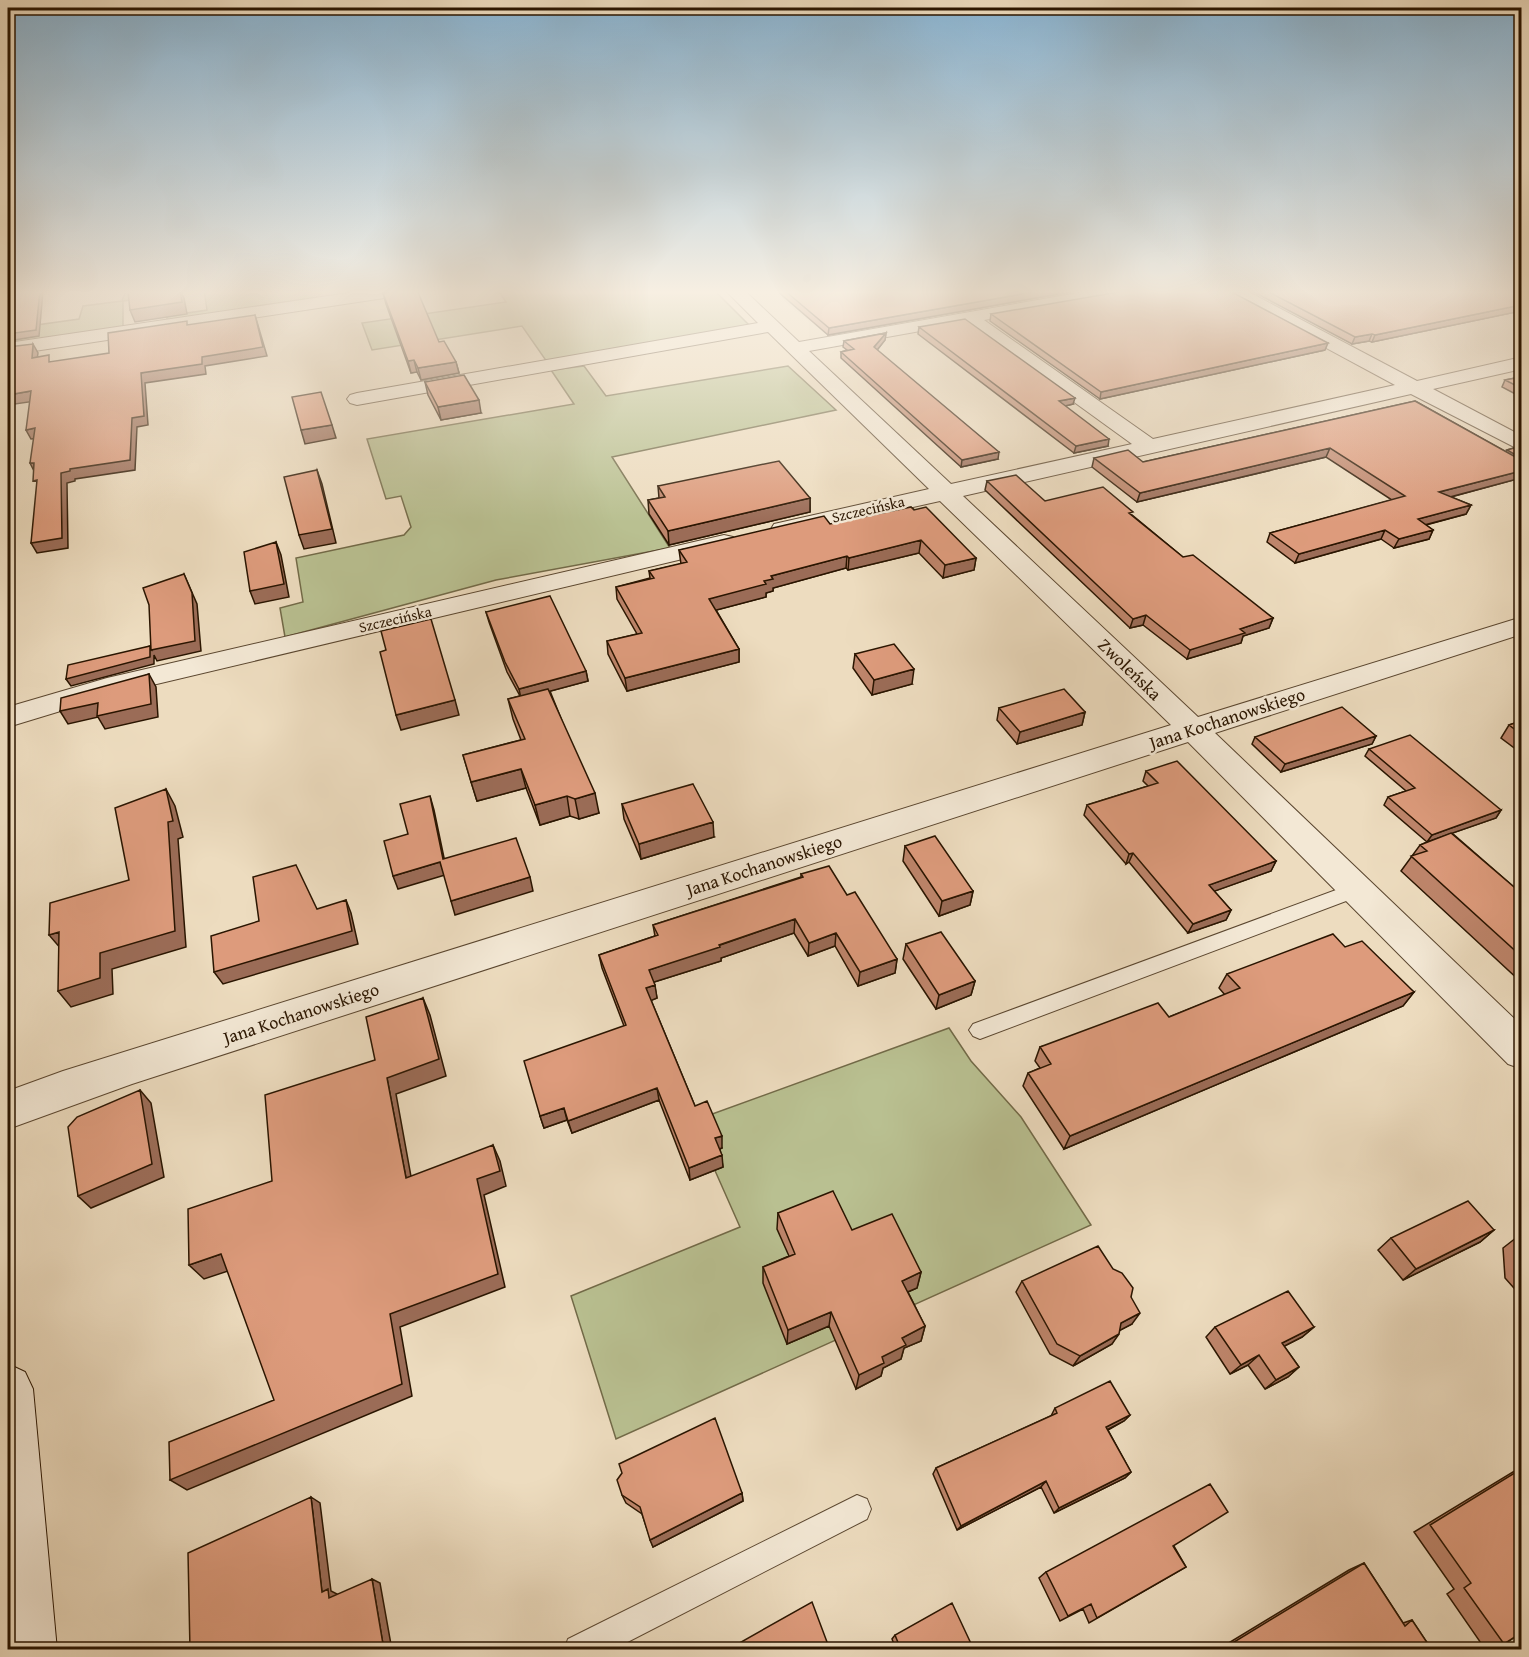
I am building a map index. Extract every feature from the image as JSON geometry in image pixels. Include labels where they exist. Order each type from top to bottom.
[{"type":"street","points":[[357,399],[537,367]]},
{"type":"street","name":"Zwoleńska","points":[[816,367],[1192,729],[1521,1052]]},
{"type":"street","points":[[1039,367],[1147,445]]},
{"type":"street","points":[[1376,367],[1521,445]]},
{"type":"street","name":"Szczecińska","points":[[8,717],[117,684],[944,491],[1502,367]]},
{"type":"street","name":"Jana Kochanowskiego","points":[[8,1110],[112,1072],[1521,625]]},
{"type":"street","points":[[8,1389],[29,1650]]},
{"type":"lane","points":[[980,1030],[1355,890]]},
{"type":"lane","points":[[579,1650],[857,1509]]},
{"type":"green space","points":[[585,367],[606,396],[789,367],[836,410],[612,457],[670,548],[496,580],[285,637],[280,608],[303,602],[296,558],[404,535],[411,527],[401,496],[386,499],[367,439],[574,404],[551,370]]},
{"type":"green space","points":[[949,1028],[971,1061],[1021,1117],[1091,1225],[616,1439],[571,1296],[740,1227],[693,1121]]},
{"type":"building","points":[[8,367],[179,367],[141,373],[144,416],[132,418],[130,460],[70,469],[70,471],[61,473],[62,538],[31,543],[37,480],[33,481],[34,463],[30,463],[35,428],[26,430],[31,391],[8,395]]},
{"type":"building","points":[[858,367],[898,367],[999,452],[962,460]]},
{"type":"building","points":[[972,367],[1032,367],[1075,398],[1059,401],[1109,439],[1076,446]]},
{"type":"building","points":[[1066,367],[1215,367],[1101,392]]},
{"type":"building","points":[[464,375],[479,400],[438,407],[425,382]]},
{"type":"building","points":[[1521,377],[1521,388],[1505,380]]},
{"type":"building","points":[[321,392],[332,425],[301,430],[292,397]]},
{"type":"building","points":[[1415,401],[1521,460],[1521,471],[1439,492],[1471,505],[1418,519],[1433,530],[1399,539],[1385,530],[1299,554],[1270,533],[1405,496],[1330,448],[1140,493],[1094,458],[1128,450],[1143,462]]},
{"type":"building","points":[[1521,446],[1521,458],[1507,450]]},
{"type":"building","points":[[779,461],[810,498],[668,531],[648,500],[665,497],[658,486]]},
{"type":"building","points":[[317,470],[332,529],[299,535],[284,477]]},
{"type":"building","points":[[1016,475],[1045,501],[1103,487],[1133,512],[1129,513],[1183,557],[1193,555],[1273,618],[1240,629],[1245,633],[1190,650],[1146,615],[1133,619],[987,481]]},
{"type":"building","points":[[911,507],[914,510],[926,507],[976,558],[945,565],[921,540],[771,576],[773,579],[764,581],[766,584],[709,599],[739,649],[625,678],[607,641],[642,633],[616,587],[654,578],[649,571],[687,562],[679,550],[824,516],[830,524]]},
{"type":"building","points":[[276,542],[284,584],[250,591],[244,552]]},
{"type":"building","points":[[184,574],[192,593],[195,641],[151,650],[149,605],[143,588]]},
{"type":"building","points":[[550,596],[586,671],[519,689],[505,662],[486,612]]},
{"type":"building","points":[[431,619],[455,700],[396,715],[380,652],[386,650],[381,631]]},
{"type":"building","points":[[894,644],[914,669],[874,680],[855,654]]},
{"type":"building","points":[[150,646],[150,657],[66,679],[68,665]]},
{"type":"building","points":[[149,674],[151,704],[97,716],[98,703],[60,711],[61,698]]},
{"type":"building","points":[[548,689],[595,793],[575,799],[567,796],[535,805],[521,769],[471,782],[463,755],[525,739],[508,699]]},
{"type":"building","points":[[1064,689],[1085,712],[1020,732],[999,708]]},
{"type":"building","points":[[1342,707],[1376,736],[1285,764],[1255,737]]},
{"type":"building","points":[[1521,721],[1521,734],[1509,725]]},
{"type":"building","points":[[1410,735],[1501,810],[1432,835],[1388,797],[1415,788],[1369,749]]},
{"type":"building","points":[[1177,761],[1276,861],[1209,885],[1231,910],[1193,924],[1133,853],[1129,854],[1087,805],[1158,783],[1146,771]]},
{"type":"building","points":[[693,784],[713,822],[639,844],[622,804]]},
{"type":"building","points":[[166,789],[173,821],[168,822],[175,931],[100,953],[100,978],[58,991],[59,932],[49,935],[50,903],[129,880],[115,808]]},
{"type":"building","points":[[430,796],[443,859],[516,838],[530,877],[451,901],[440,862],[393,876],[384,841],[408,834],[400,804]]},
{"type":"building","points":[[1451,833],[1521,893],[1521,956],[1411,856],[1427,851],[1420,845]]},
{"type":"building","points":[[935,836],[973,891],[942,901],[905,846]]},
{"type":"building","points":[[296,865],[317,909],[346,900],[352,931],[214,972],[211,936],[259,921],[253,877]]},
{"type":"building","points":[[829,866],[847,895],[855,892],[897,959],[860,972],[836,933],[809,943],[795,919],[649,970],[655,985],[646,988],[695,1106],[707,1101],[722,1136],[715,1138],[722,1155],[689,1168],[657,1088],[568,1121],[564,1108],[540,1116],[524,1061],[626,1025],[599,955],[658,935],[653,925],[803,877],[801,874]]},
{"type":"building","points":[[941,932],[975,981],[939,995],[906,944]]},
{"type":"building","points":[[1333,934],[1345,947],[1362,941],[1414,992],[1070,1136],[1028,1073],[1051,1064],[1040,1047],[1158,1003],[1169,1017],[1240,988],[1227,974]]},
{"type":"building","points":[[423,998],[439,1059],[387,1078],[406,1178],[493,1145],[500,1171],[477,1179],[498,1274],[390,1314],[402,1384],[170,1480],[169,1442],[274,1400],[221,1254],[189,1265],[188,1209],[272,1181],[265,1095],[375,1060],[366,1017]]},
{"type":"building","points":[[140,1090],[152,1164],[78,1196],[68,1127],[77,1117]]},
{"type":"building","points":[[833,1191],[852,1230],[892,1214],[921,1272],[902,1281],[925,1326],[902,1338],[906,1345],[882,1357],[884,1363],[859,1375],[831,1312],[788,1330],[763,1267],[795,1254],[778,1213]]},
{"type":"building","points":[[1468,1201],[1494,1230],[1416,1269],[1391,1238]]},
{"type":"building","points":[[1098,1246],[1113,1269],[1122,1273],[1133,1288],[1131,1297],[1140,1313],[1121,1323],[1119,1334],[1080,1356],[1057,1344],[1022,1281]]},
{"type":"building","points":[[1288,1291],[1314,1327],[1282,1343],[1299,1367],[1276,1380],[1259,1355],[1241,1365],[1215,1327]]},
{"type":"building","points":[[1110,1381],[1130,1415],[1106,1427],[1131,1472],[1059,1508],[1046,1481],[961,1526],[936,1468],[1057,1413],[1055,1408]]},
{"type":"building","points":[[715,1418],[742,1493],[650,1540],[640,1507],[622,1495],[617,1480],[622,1473],[619,1464]]},
{"type":"building","points":[[1521,1469],[1521,1633],[1504,1644],[1464,1588],[1471,1583],[1430,1525]]},
{"type":"building","points":[[1210,1484],[1228,1512],[1173,1546],[1186,1567],[1097,1618],[1091,1604],[1068,1616],[1046,1572]]},
{"type":"building","points":[[311,1497],[322,1592],[328,1589],[329,1598],[372,1579],[384,1650],[190,1650],[188,1553]]},
{"type":"building","points":[[1364,1563],[1405,1626],[1412,1620],[1432,1650],[1221,1650]]},
{"type":"building","points":[[812,1602],[830,1650],[727,1650]]},
{"type":"building","points":[[952,1603],[974,1650],[901,1650],[895,1635]]}]
